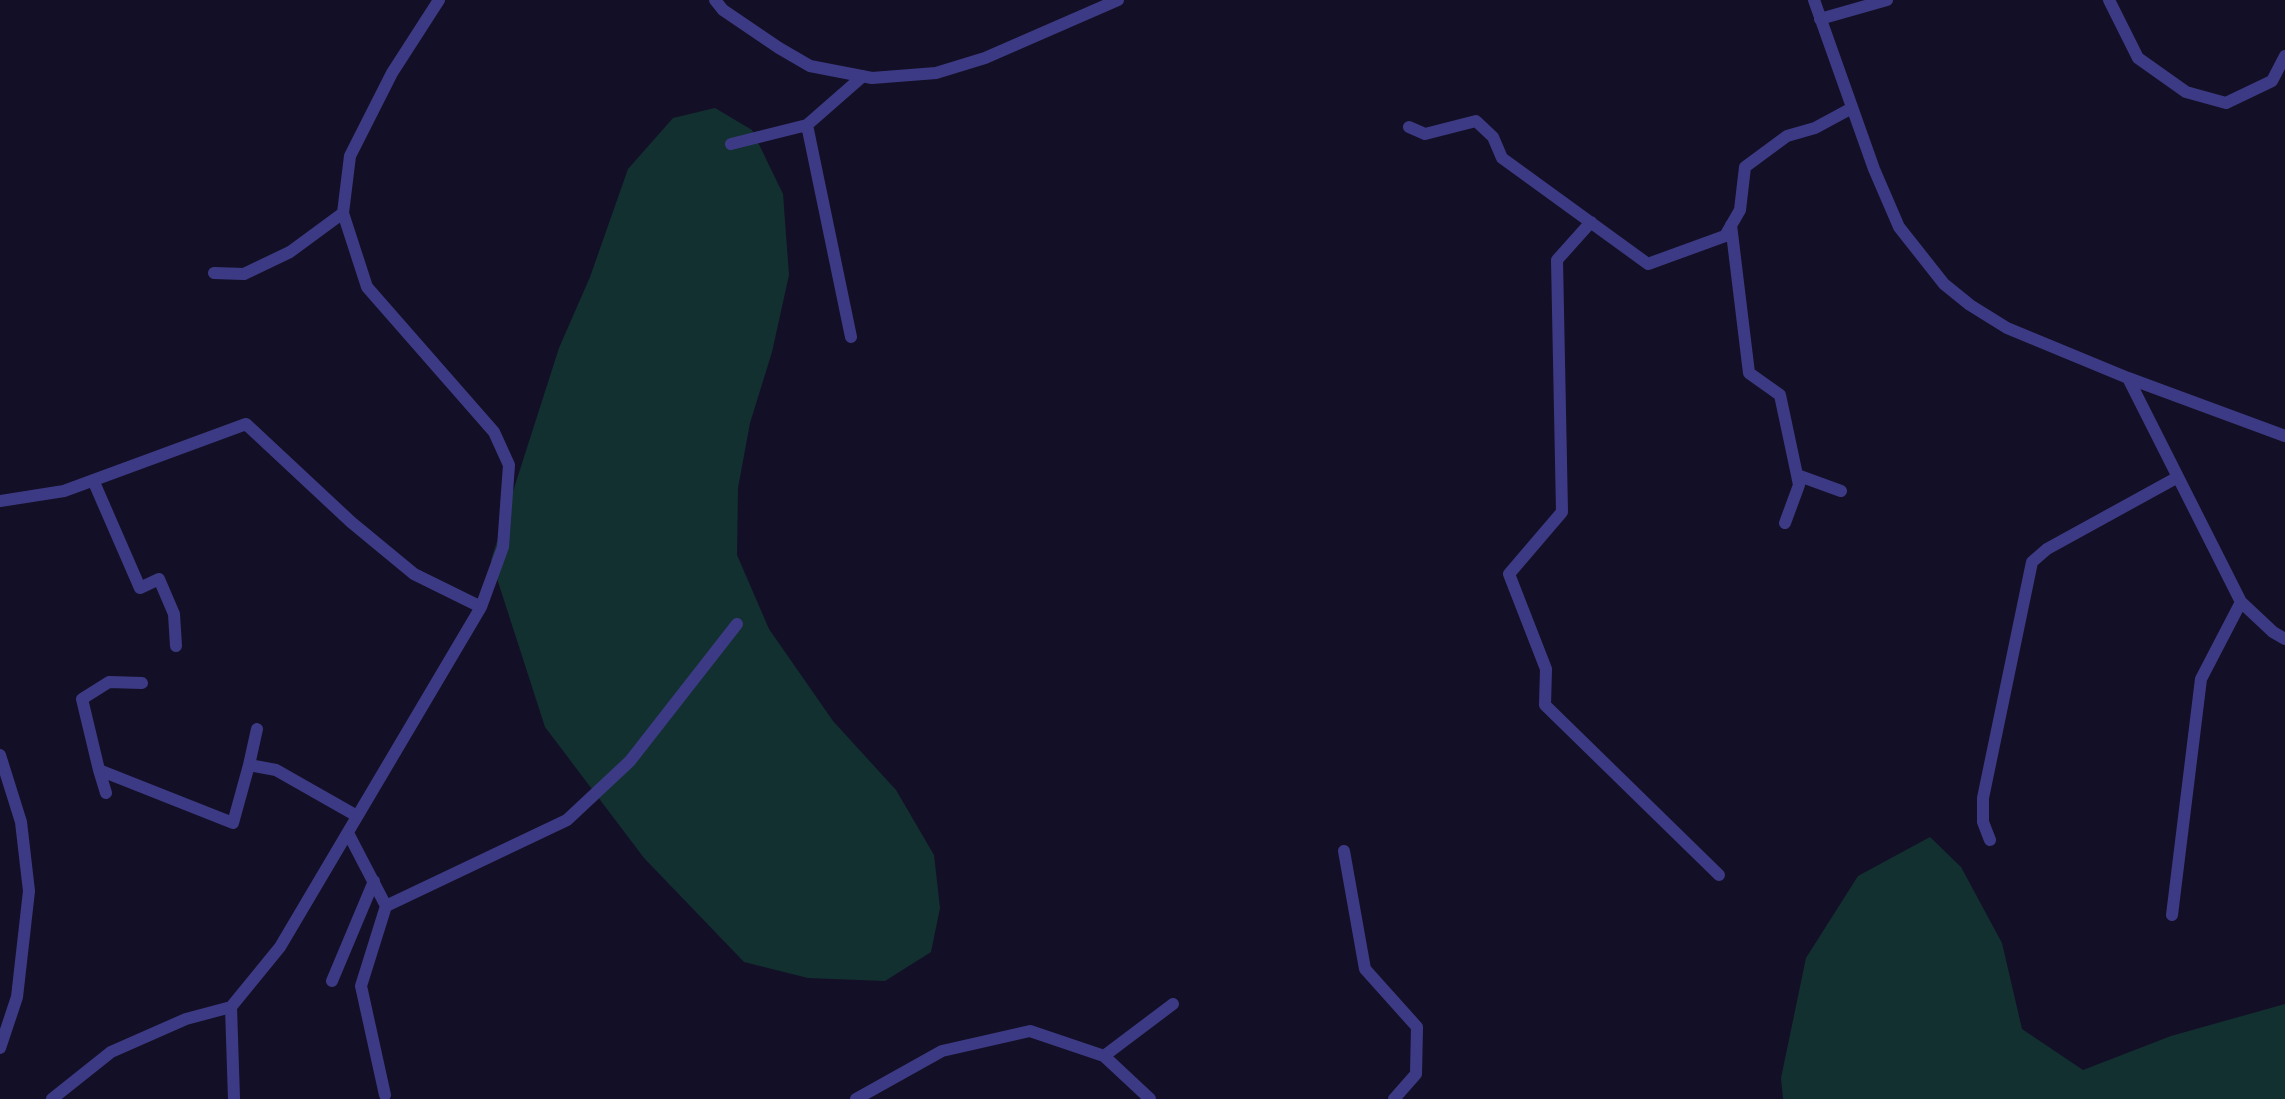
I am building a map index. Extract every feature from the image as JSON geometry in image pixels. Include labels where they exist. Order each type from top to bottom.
[{"type":"street","points":[[52,1099],[111,1052],[186,1019],[230,1007],[280,948],[481,607],[503,547],[509,465],[494,432],[367,287],[343,213],[350,156],[392,73],[439,0]]},
{"type":"street","points":[[715,0],[723,10],[779,48],[810,66],[872,78],[936,73],[985,58],[1100,3],[1118,0]]},
{"type":"street","points":[[1814,0],[1874,169],[1900,227],[1944,284],[1970,305],[2007,328],[2128,378],[2285,436]]},
{"type":"street","points":[[1820,19],[1887,0]]},
{"type":"street","points":[[2109,0],[2138,58],[2186,92],[2226,103],[2272,82],[2285,56]]},
{"type":"street","points":[[732,144],[807,125],[863,76]]},
{"type":"street","points":[[1409,127],[1425,134],[1476,121],[1493,137],[1502,158],[1648,264],[1724,236],[1740,210],[1745,167],[1787,136],[1815,128],[1852,108]]},
{"type":"street","points":[[807,125],[851,336]]},
{"type":"street","points":[[214,273],[244,274],[290,252],[343,213]]},
{"type":"street","points":[[1591,222],[1557,260],[1562,512],[1509,574],[1546,669],[1545,705],[1719,875]]},
{"type":"street","points":[[1731,225],[1749,373],[1780,395],[1799,485],[1785,523]]},
{"type":"street","points":[[2128,378],[2241,602],[2274,632],[2285,639]]},
{"type":"street","points":[[0,501],[64,491],[246,424],[351,522],[414,574],[481,607]]},
{"type":"street","points":[[1797,474],[1841,491]]},
{"type":"street","points":[[1990,840],[1983,822],[1983,798],[2032,562],[2047,549],[2178,476]]},
{"type":"street","points":[[93,480],[140,588],[159,578],[174,614],[176,646]]},
{"type":"street","points":[[2172,915],[2201,679],[2241,602]]},
{"type":"street","points":[[386,906],[567,820],[630,761],[737,624]]},
{"type":"street","points":[[106,793],[82,699],[109,682],[142,683]]},
{"type":"street","points":[[99,770],[233,823],[257,729]]},
{"type":"street","points":[[0,755],[21,822],[29,891],[18,997],[5,1019],[0,1048]]},
{"type":"street","points":[[248,764],[276,770],[358,816]]},
{"type":"street","points":[[348,833],[386,906],[361,986],[385,1094]]},
{"type":"street","points":[[1344,851],[1365,969],[1418,1027],[1416,1074],[1394,1099]]},
{"type":"street","points":[[332,981],[374,882]]},
{"type":"street","points":[[1104,1056],[1172,1004]]},
{"type":"street","points":[[230,1007],[234,1099]]},
{"type":"street","points":[[856,1099],[942,1050],[1030,1030],[1104,1056],[1150,1099]]},
{"type":"green space","points":[[715,108],[752,130],[783,194],[789,275],[772,352],[750,423],[738,488],[737,555],[769,629],[833,721],[896,790],[934,855],[940,908],[931,952],[885,981],[808,978],[744,962],[644,858],[545,727],[491,560],[559,348],[590,277],[628,169],[673,118]]},
{"type":"green space","points":[[1930,837],[1961,867],[2002,943],[2022,1029],[2083,1070],[2171,1036],[2285,1004],[2285,1099],[1783,1099],[1781,1078],[1806,958],[1858,876]]}]
